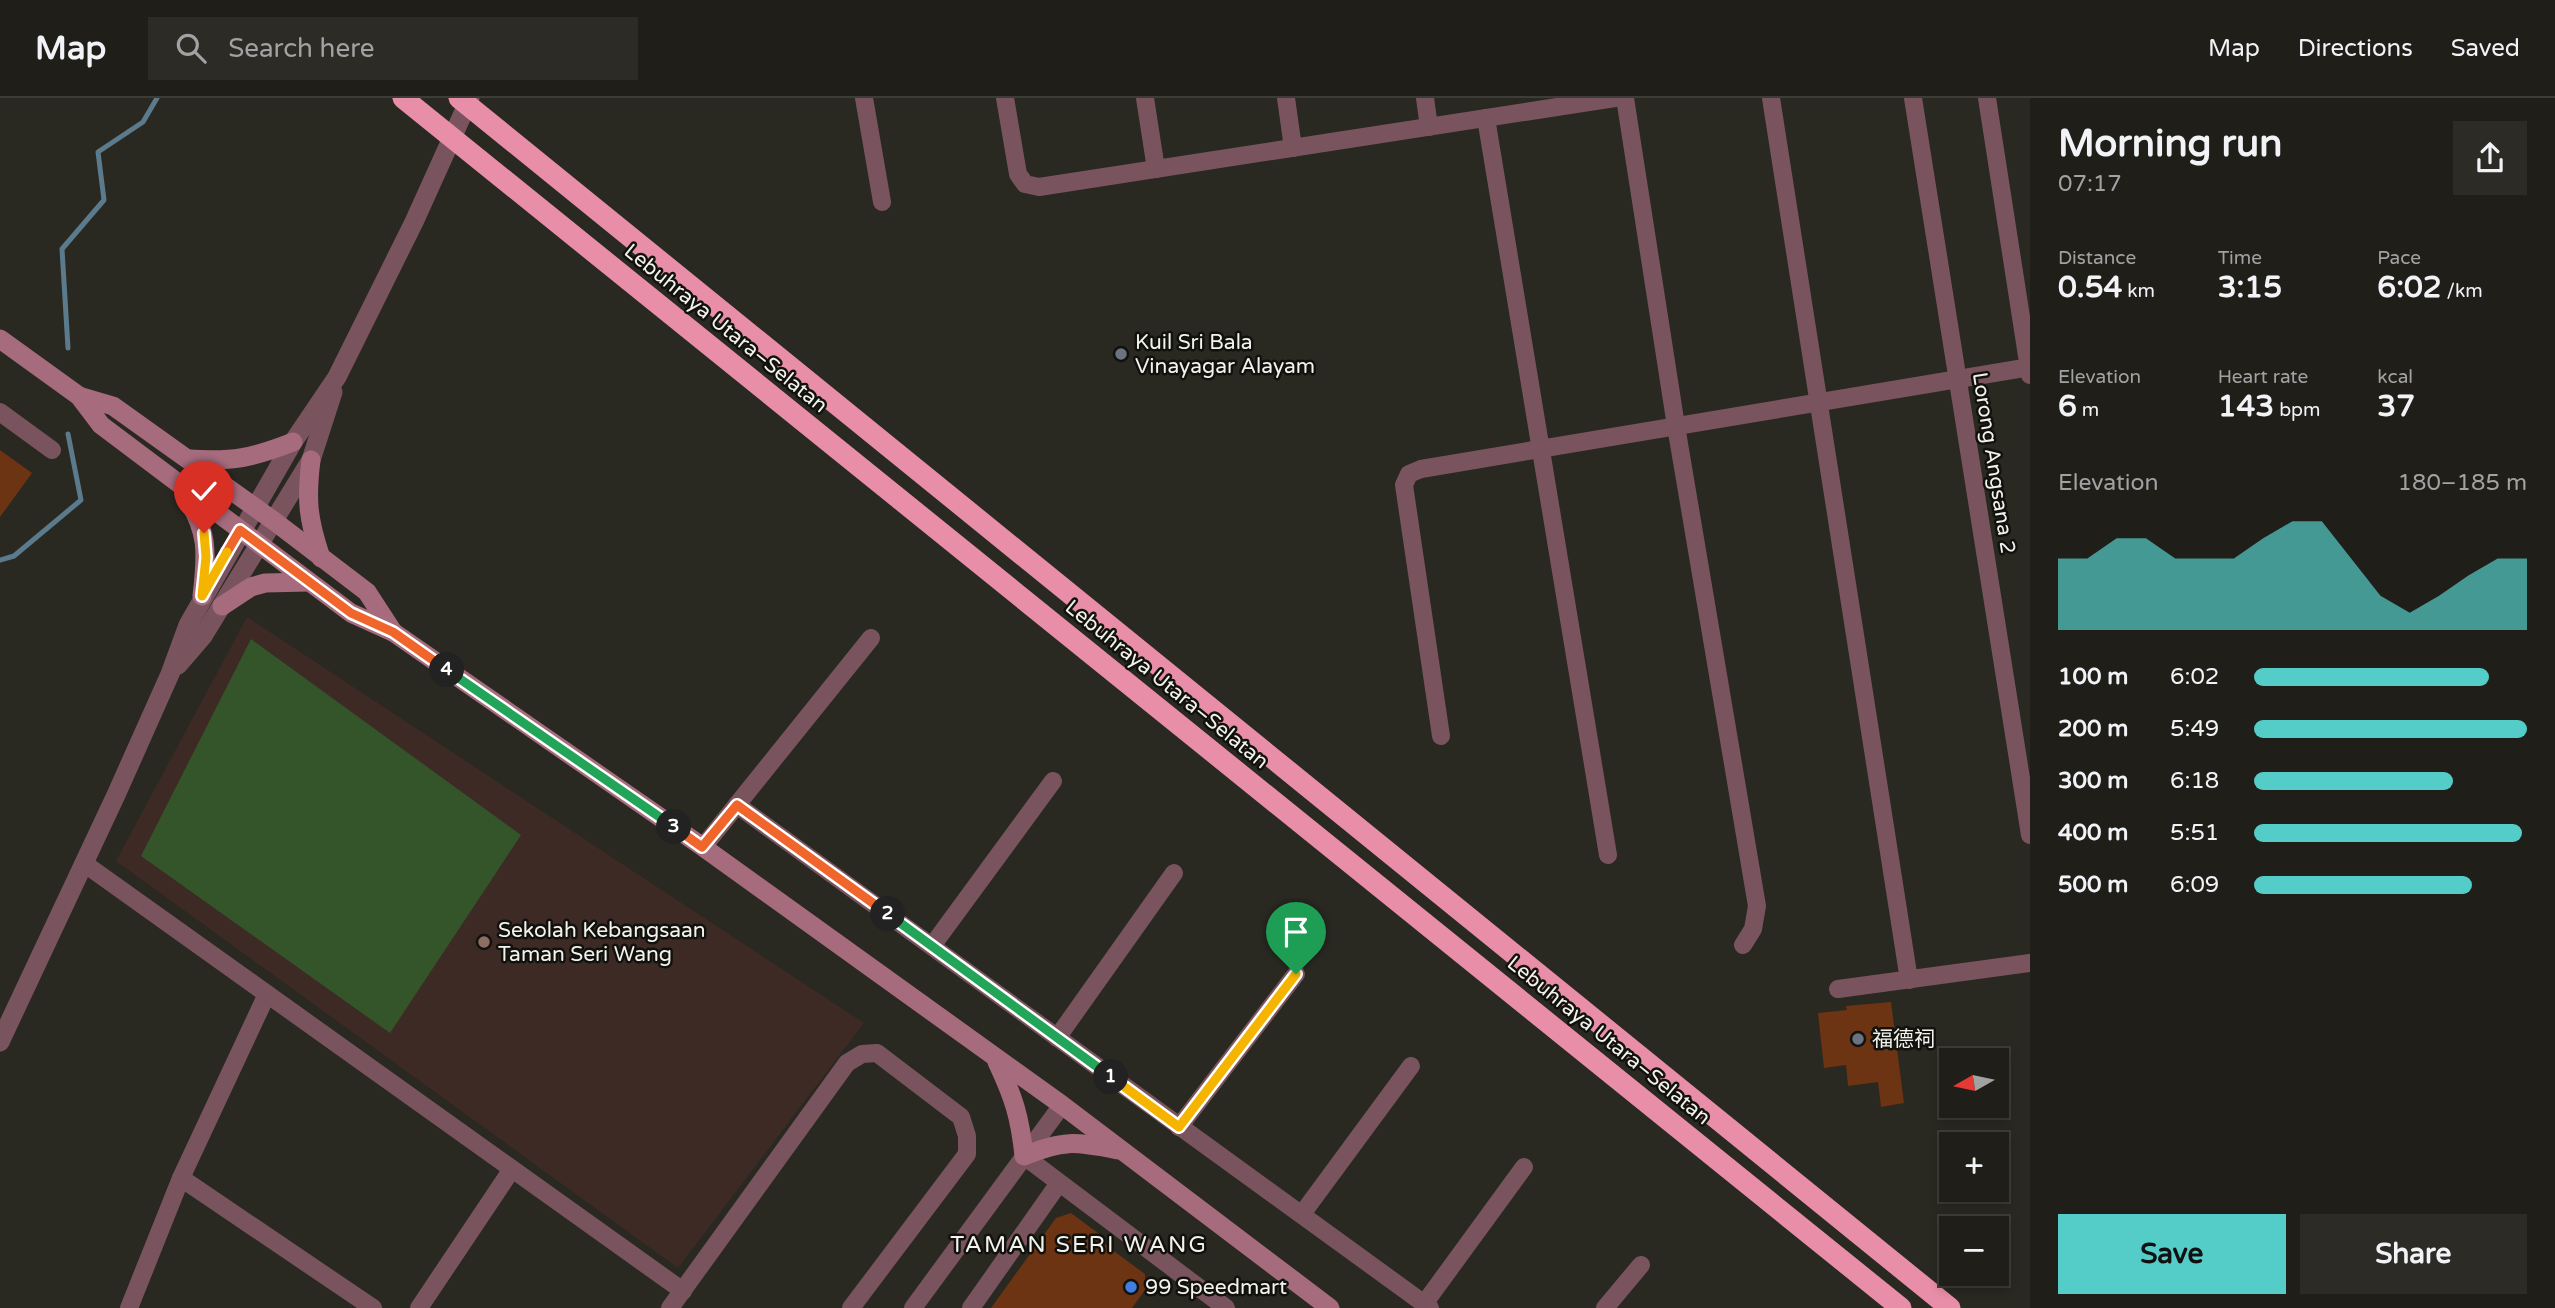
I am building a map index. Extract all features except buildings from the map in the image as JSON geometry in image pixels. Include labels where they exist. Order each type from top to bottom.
[{"type":"highway","name":"Lebuhraya Utara–Selatan","points":[[459,98],[1950,1308]]},
{"type":"highway","name":"Lebuhraya Utara–Selatan","points":[[405,99],[1901,1308]]},
{"type":"main road","points":[[0,339],[79,396],[101,425],[351,613],[393,632],[702,847],[1062,1105],[1330,1308]]},
{"type":"main road","points":[[79,396],[113,406],[274,521],[367,593],[393,632]]},
{"type":"main road","points":[[188,459],[243,459],[293,442]]},
{"type":"main road","points":[[311,460],[307,495],[309,519],[321,559]]},
{"type":"main road","points":[[175,479],[196,511],[204,533],[206,557],[202,596]]},
{"type":"main road","points":[[222,606],[251,587],[265,583],[309,582]]},
{"type":"main road","points":[[995,1058],[1018,1112],[1024,1156],[1049,1145],[1075,1142],[1123,1151]]},
{"type":"street","points":[[0,1042],[85,864],[202,596],[293,442],[337,377],[414,222],[471,98]]},
{"type":"street","points":[[864,98],[882,202]]},
{"type":"street","points":[[1005,98],[1018,174],[1025,184],[1039,187],[1486,118],[1570,101],[1615,98]]},
{"type":"street","points":[[1145,98],[1156,169]]},
{"type":"street","points":[[1286,98],[1293,148]]},
{"type":"street","points":[[1425,98],[1429,127]]},
{"type":"street","points":[[1625,98],[1676,426],[1757,906],[1753,929],[1743,945]]},
{"type":"street","points":[[1771,98],[1909,980]]},
{"type":"street","name":"Lorong Angsana 2","points":[[1913,98],[2030,835]]},
{"type":"street","points":[[1441,736],[1404,485],[1409,474],[1421,468],[2030,370],[1987,98]]},
{"type":"street","points":[[1486,118],[1608,855]]},
{"type":"street","points":[[170,674],[203,636],[311,460],[337,377]]},
{"type":"street","points":[[0,412],[52,450]]},
{"type":"street","points":[[702,847],[871,638]]},
{"type":"street","points":[[932,946],[1053,781]]},
{"type":"street","points":[[737,805],[1427,1306],[1524,1167]]},
{"type":"street","points":[[85,864],[683,1291]]},
{"type":"street","points":[[1057,1038],[1174,873]]},
{"type":"street","points":[[1838,989],[2030,963]]},
{"type":"street","points":[[1179,1127],[1296,974]]},
{"type":"street","points":[[129,1308],[181,1178],[267,994]]},
{"type":"street","points":[[670,1308],[847,1063],[862,1054],[877,1053],[961,1117],[967,1136],[967,1154],[851,1308]]},
{"type":"street","points":[[1302,1214],[1411,1066]]},
{"type":"street","points":[[913,1308],[1062,1105]]},
{"type":"street","points":[[1024,1156],[1226,1308]]},
{"type":"street","points":[[419,1308],[512,1169]]},
{"type":"street","points":[[181,1178],[373,1308]]},
{"type":"street","points":[[971,1308],[1059,1184]]},
{"type":"street","points":[[1605,1308],[1641,1265]]},
{"type":"shaded area","name":"Sekolah Kebangsaan Taman Seri Wang","points":[[247,617],[864,1023],[678,1268],[116,861]]},
{"type":"green space","points":[[251,639],[521,835],[390,1033],[141,856]]},
{"type":"waterway","points":[[68,348],[62,249],[104,200],[98,152],[143,122],[157,98]]},
{"type":"waterway","points":[[0,560],[14,556],[81,500],[68,434]]},
{"type":"place","name":"Kuil Sri Bala Vinayagar Alayam","points":[[1121,354]]},
{"type":"place","name":"Sekolah Kebangsaan Taman Seri Wang","points":[[484,942]]},
{"type":"place","name":"福德祠","points":[[1858,1039]]},
{"type":"place","name":"99 Speedmart","points":[[1131,1287]]},
{"type":"district","name":"TAMAN SERI WANG","points":[[1079,1244]]},
{"type":"route","points":[[204,533],[206,557],[202,596],[240,530],[351,613],[393,632],[702,847],[737,805],[1179,1127],[1296,974]]}]
